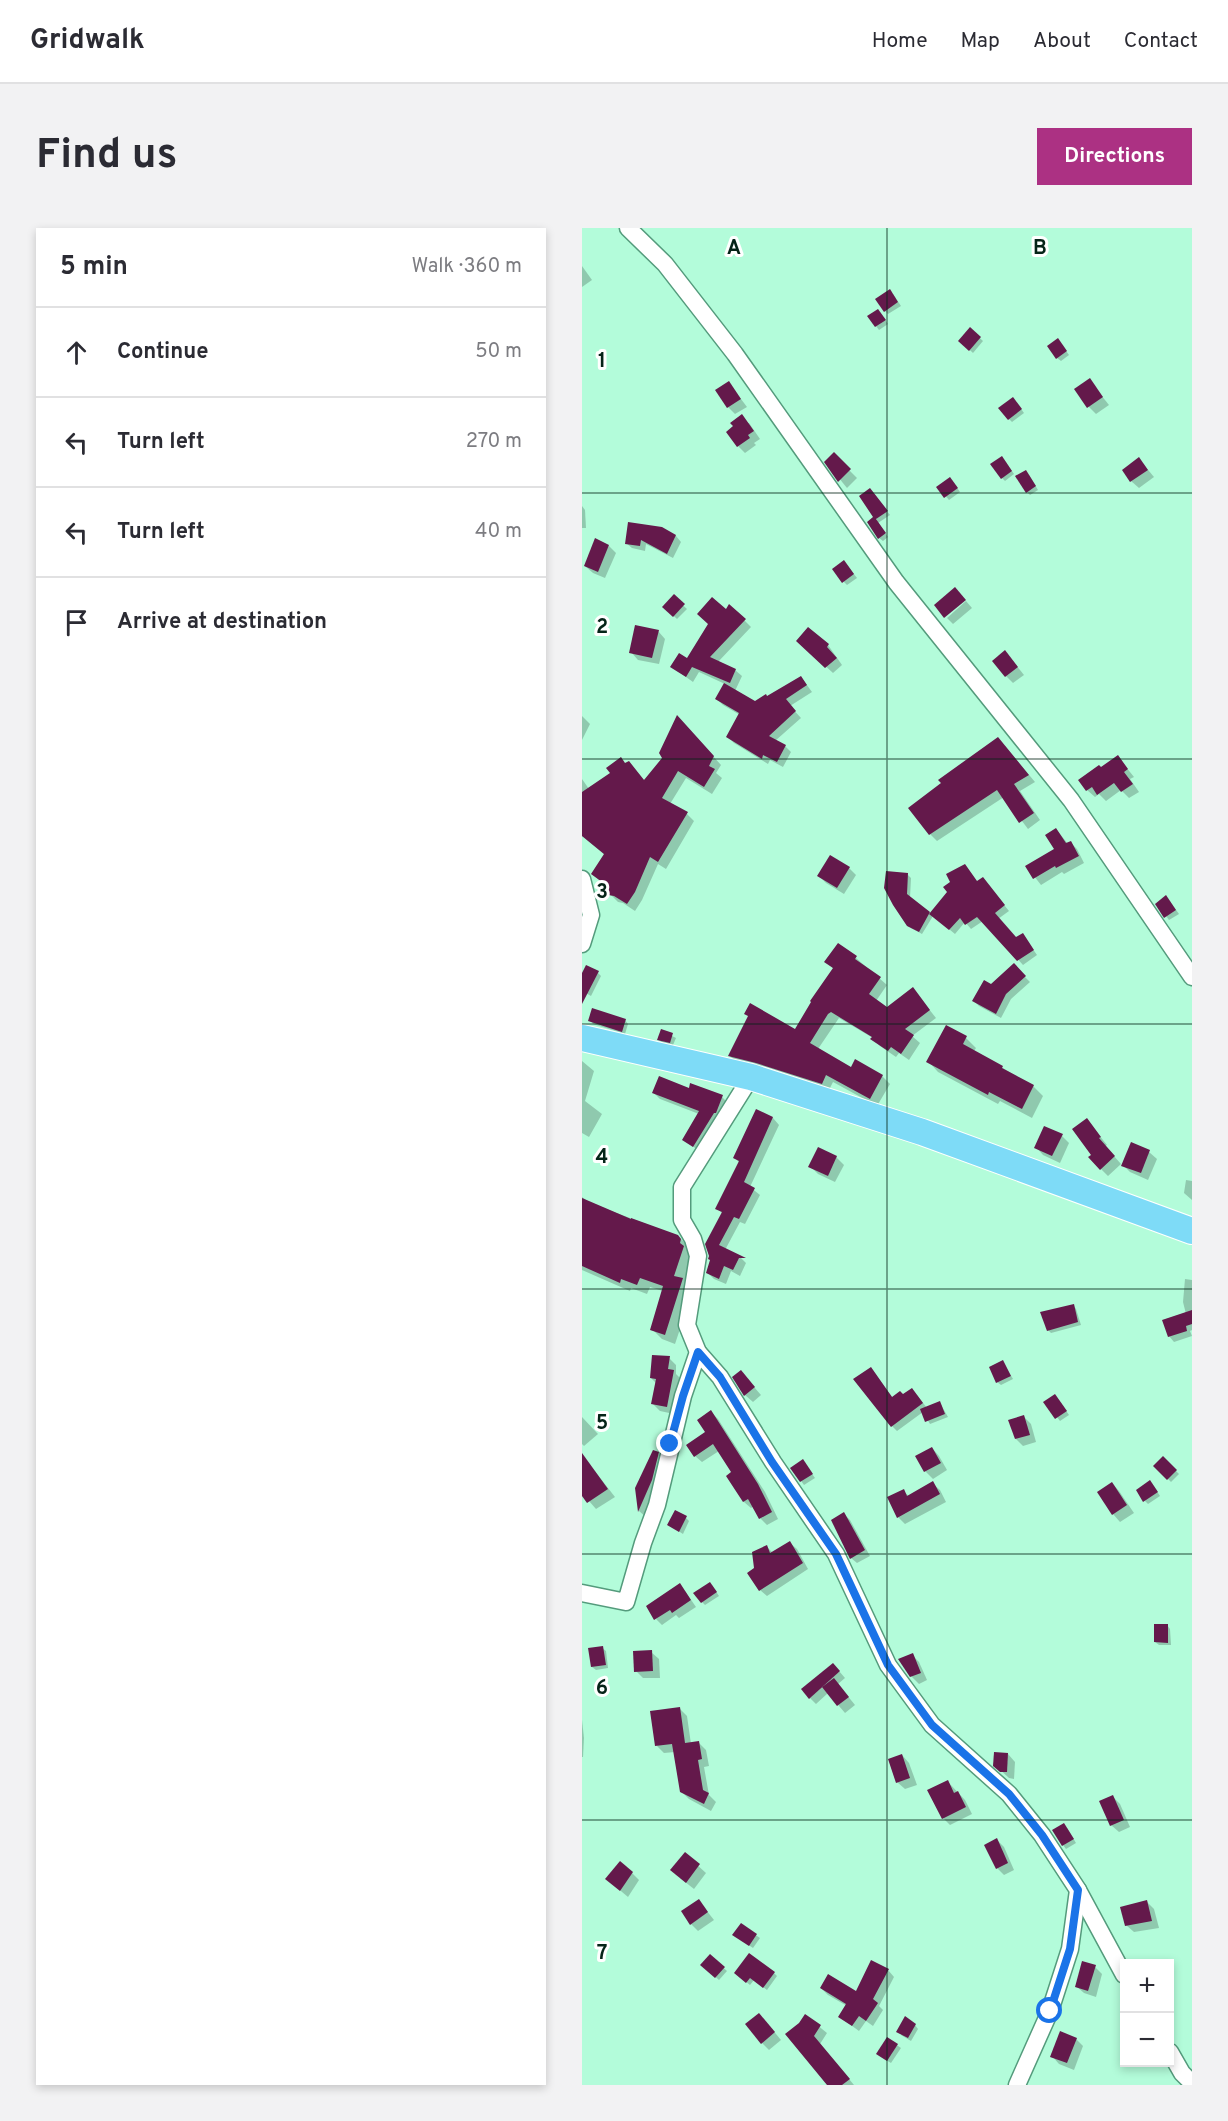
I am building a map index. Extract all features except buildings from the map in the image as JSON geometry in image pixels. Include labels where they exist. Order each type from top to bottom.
[{"type":"main road","points":[[582,1038],[751,1077],[922,1132],[1192,1231]]},
{"type":"street","points":[[628,228],[665,264],[735,354],[896,582],[1071,800],[1192,977]]},
{"type":"street","points":[[582,879],[591,915],[582,944]]},
{"type":"street","points":[[751,1077],[682,1186],[682,1220],[693,1239],[698,1256],[687,1325],[698,1352],[720,1377],[772,1462],[836,1554],[888,1665],[932,1725],[1009,1794],[1042,1835],[1078,1890],[1120,1966]]},
{"type":"street","points":[[582,1593],[626,1602],[657,1505],[683,1396],[698,1352]]},
{"type":"street","points":[[1017,2085],[1050,2011],[1067,1959],[1078,1890]]},
{"type":"street","points":[[1174,2059],[1182,2073],[1192,2083]]},
{"type":"route","points":[[670,1444],[698,1352],[720,1377],[772,1462],[836,1554],[888,1665],[932,1725],[1009,1794],[1042,1835],[1078,1890],[1070,1949],[1050,2011]]}]
